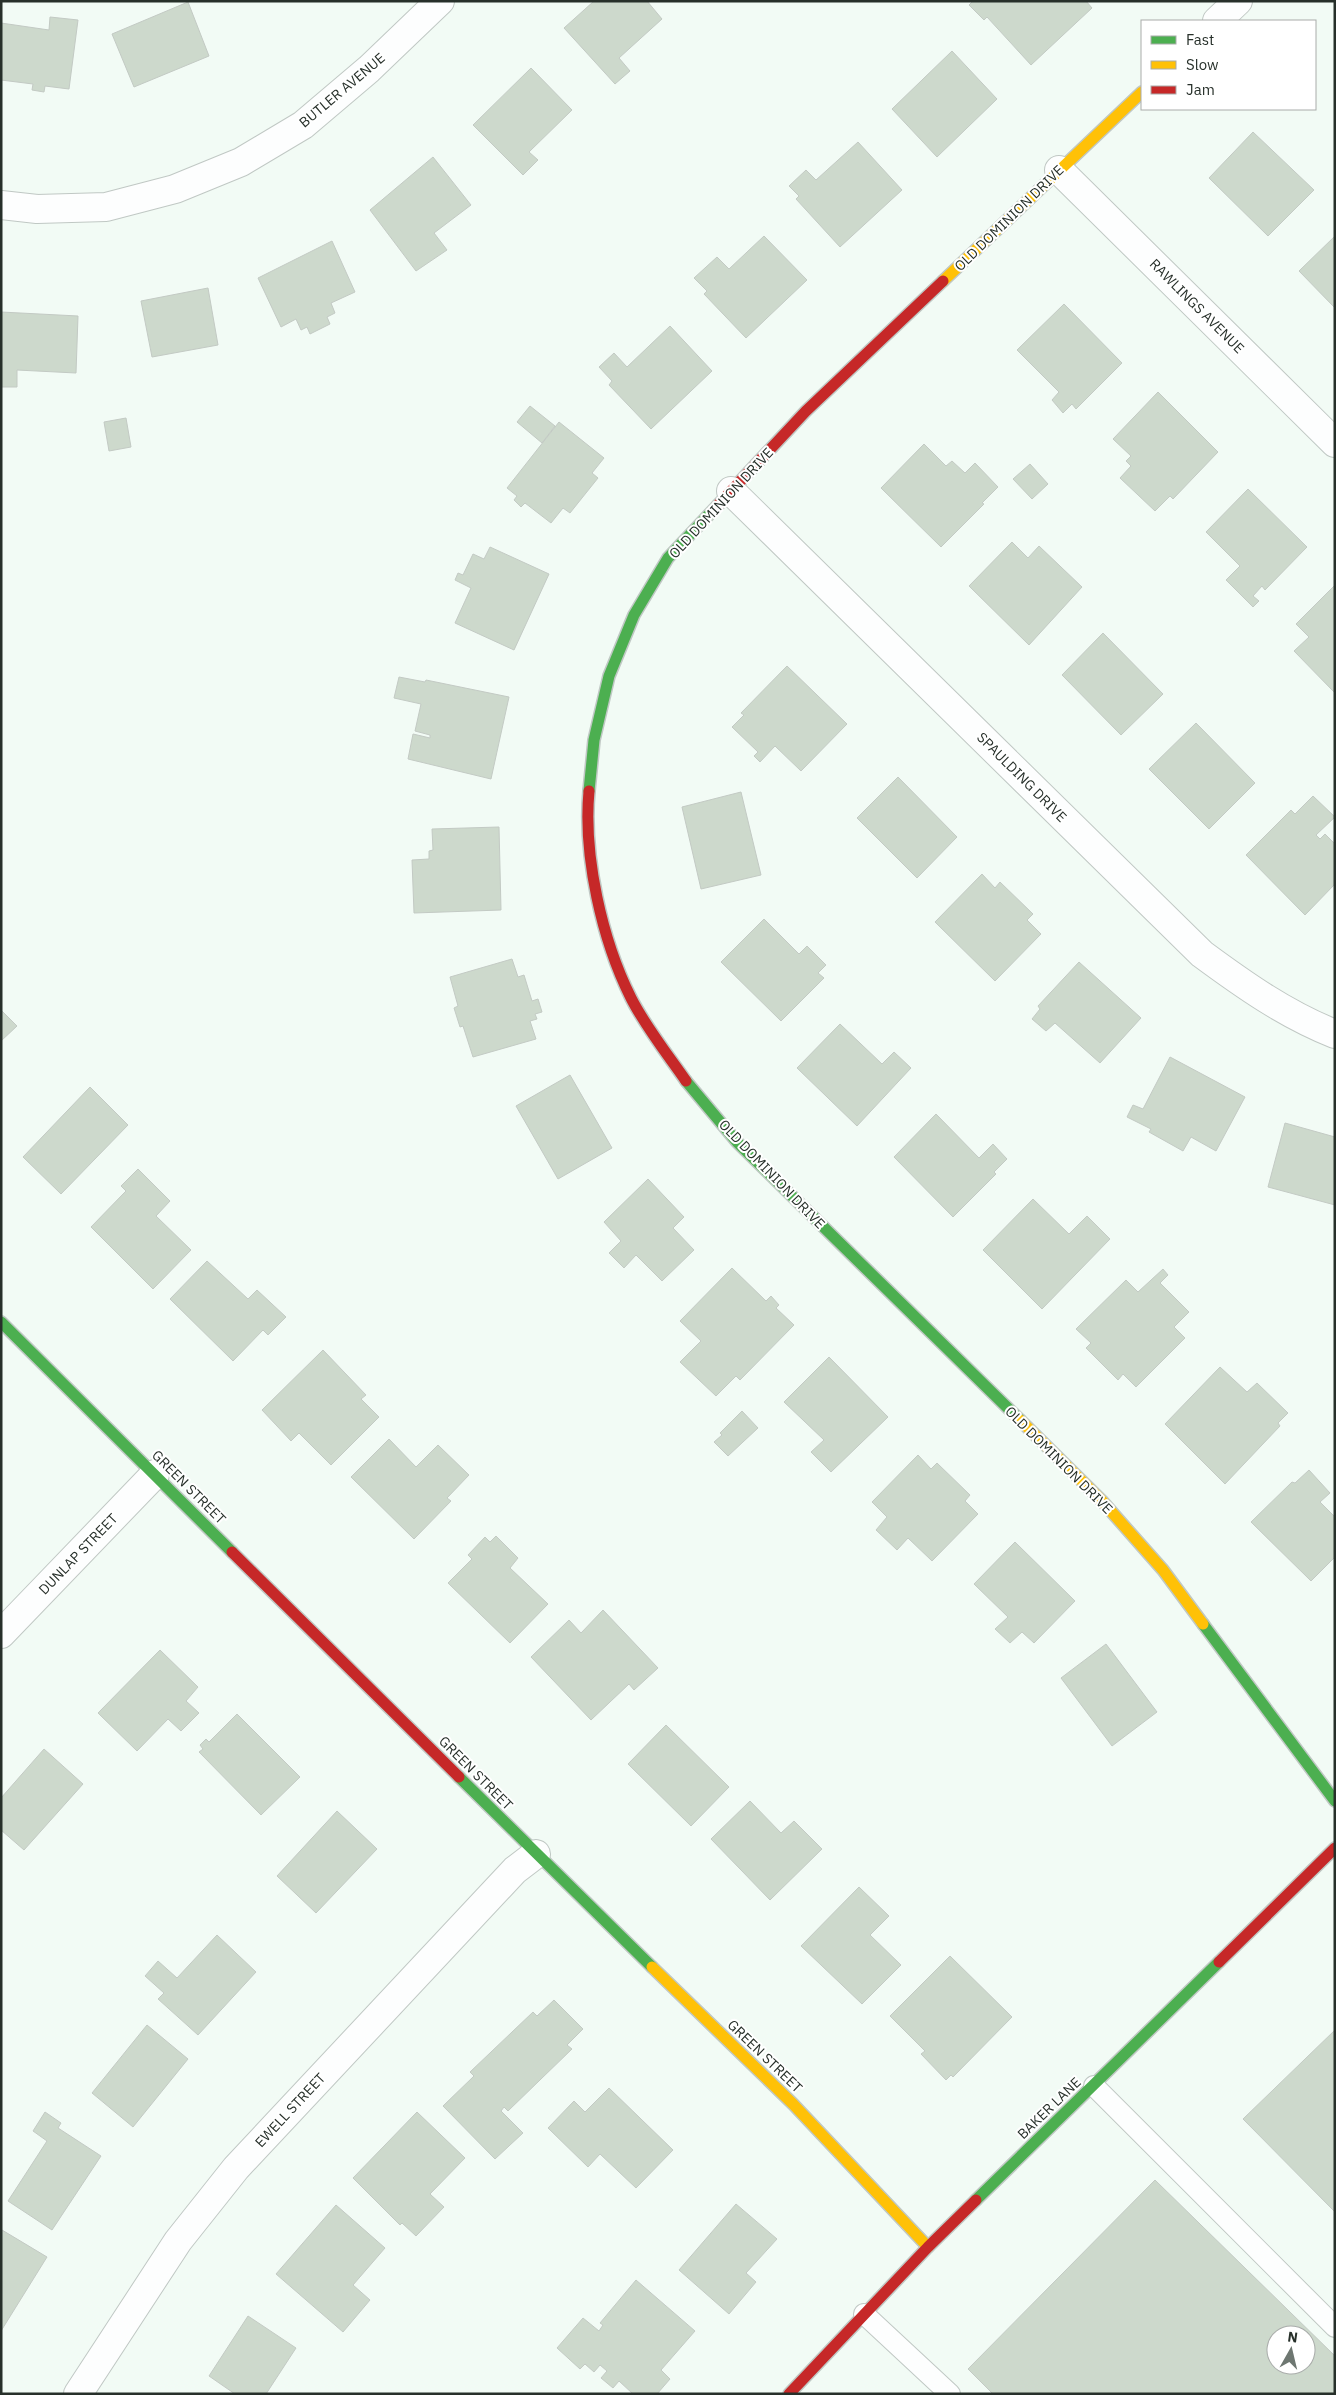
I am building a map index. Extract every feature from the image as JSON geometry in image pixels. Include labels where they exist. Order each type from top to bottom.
[{"type":"street","name":"BUTLER AVENUE","points":[[1,205],[37,209],[106,207],[175,189],[241,162],[303,125],[369,69],[440,1]]},
{"type":"street","points":[[1218,20],[1238,1]]},
{"type":"street","name":"OLD DOMINION DRIVE","points":[[1141,93],[806,411],[668,558],[634,615],[609,676],[594,740],[588,806],[593,872],[607,937],[631,999],[686,1081],[737,1142],[1102,1501],[1157,1563],[1335,1800]]},
{"type":"street","name":"RAWLINGS AVENUE","points":[[1060,170],[1335,443]]},
{"type":"street","name":"SPAULDING DRIVE","points":[[731,491],[1202,954],[1258,996],[1307,1023],[1335,1034]]},
{"type":"street","name":"GREEN STREET","points":[[1,1322],[536,1854],[793,2104],[928,2247]]},
{"type":"street","name":"DUNLAP STREET","points":[[1,1634],[154,1474]]},
{"type":"street","name":"BAKER LANE","points":[[790,2394],[928,2247],[1335,1848]]},
{"type":"street","name":"EWELL STREET","points":[[78,2394],[178,2241],[236,2168],[515,1870],[536,1854]]},
{"type":"lane","points":[[1094,2086],[1335,2327]]},
{"type":"lane","points":[[864,2314],[950,2394]]},
{"type":"building","points":[[594,1],[647,1],[662,19],[619,58],[630,71],[615,84],[564,28]]},
{"type":"building","points":[[973,1],[1086,1],[1092,8],[1031,65],[987,17],[984,20],[969,5]]},
{"type":"building","points":[[188,2],[209,56],[134,87],[112,34]]},
{"type":"building","points":[[50,17],[78,20],[69,89],[45,86],[44,92],[32,90],[33,84],[1,80],[1,23],[49,30]]},
{"type":"building","points":[[952,51],[997,99],[937,157],[892,109]]},
{"type":"building","points":[[531,68],[572,110],[529,152],[538,160],[523,175],[473,125]]},
{"type":"building","points":[[1253,132],[1314,190],[1268,236],[1209,178]]},
{"type":"building","points":[[858,142],[902,190],[840,247],[796,199],[799,196],[789,186],[806,170],[816,180]]},
{"type":"building","points":[[433,157],[471,205],[434,233],[447,250],[416,271],[370,210]]},
{"type":"building","points":[[764,236],[807,280],[746,338],[704,294],[707,291],[694,278],[717,257],[729,269]]},
{"type":"building","points":[[1335,236],[1335,308],[1299,271]]},
{"type":"building","points":[[332,241],[355,292],[331,303],[335,313],[327,317],[330,324],[310,334],[307,327],[301,330],[296,319],[281,327],[258,278]]},
{"type":"building","points":[[208,288],[218,345],[152,357],[141,301]]},
{"type":"building","points":[[1064,304],[1122,363],[1076,409],[1072,404],[1063,413],[1052,400],[1059,392],[1017,350]]},
{"type":"building","points":[[1,312],[78,316],[76,373],[17,370],[17,387],[1,387]]},
{"type":"building","points":[[670,326],[712,371],[651,429],[609,385],[612,381],[599,367],[614,353],[627,367]]},
{"type":"building","points":[[1158,392],[1218,452],[1173,499],[1170,496],[1155,511],[1120,478],[1131,466],[1126,461],[1131,456],[1113,439]]},
{"type":"building","points":[[530,406],[555,426],[542,443],[517,422]]},
{"type":"building","points":[[126,418],[131,447],[109,451],[104,422]]},
{"type":"building","points":[[559,422],[604,458],[592,473],[598,478],[570,513],[563,508],[551,523],[525,503],[521,507],[514,500],[517,496],[507,488]]},
{"type":"building","points":[[924,444],[946,466],[952,461],[965,473],[975,463],[998,487],[982,503],[984,504],[941,547],[881,488]]},
{"type":"building","points":[[1030,464],[1048,484],[1032,499],[1013,479]]},
{"type":"building","points":[[1248,489],[1307,547],[1265,590],[1262,586],[1253,596],[1259,601],[1253,607],[1226,580],[1240,566],[1206,532]]},
{"type":"building","points":[[1012,542],[1028,558],[1039,546],[1082,587],[1029,645],[969,586]]},
{"type":"building","points":[[490,547],[549,574],[514,650],[455,623],[471,588],[455,580],[458,573],[463,575],[473,554],[484,559]]},
{"type":"building","points":[[1335,585],[1334,692],[1294,651],[1309,637],[1296,624]]},
{"type":"building","points":[[1103,633],[1163,694],[1121,735],[1062,675]]},
{"type":"building","points":[[787,666],[847,724],[801,771],[775,746],[760,762],[754,756],[758,752],[732,727],[744,715],[741,713]]},
{"type":"building","points":[[399,677],[425,682],[426,680],[509,697],[491,779],[408,759],[413,734],[430,738],[430,735],[415,731],[421,704],[394,698]]},
{"type":"building","points":[[1196,723],[1255,783],[1209,829],[1149,769]]},
{"type":"building","points":[[898,777],[957,837],[917,878],[857,818]]},
{"type":"building","points":[[741,792],[761,875],[701,889],[682,807]]},
{"type":"building","points":[[1313,796],[1335,817],[1316,835],[1320,839],[1325,834],[1335,844],[1335,884],[1305,915],[1246,855],[1291,810],[1295,814]]},
{"type":"building","points":[[499,827],[501,910],[414,913],[412,860],[429,859],[429,851],[433,850],[432,829]]},
{"type":"building","points":[[982,874],[995,888],[1000,882],[1033,914],[1027,920],[1041,934],[995,981],[935,922]]},
{"type":"building","points":[[764,919],[799,954],[807,946],[826,965],[818,973],[824,978],[781,1021],[721,962]]},
{"type":"building","points":[[512,959],[518,977],[524,975],[532,1001],[538,999],[542,1012],[535,1014],[537,1019],[530,1021],[536,1039],[473,1057],[463,1026],[460,1027],[454,1008],[458,1006],[450,977]]},
{"type":"building","points":[[1079,962],[1141,1018],[1100,1063],[1055,1023],[1046,1031],[1032,1019],[1040,1009],[1038,1006]]},
{"type":"building","points":[[1,1010],[17,1026],[1,1041]]},
{"type":"building","points":[[840,1024],[882,1064],[894,1052],[911,1068],[857,1126],[797,1068]]},
{"type":"building","points":[[1170,1057],[1245,1097],[1216,1151],[1191,1137],[1183,1151],[1149,1132],[1151,1129],[1127,1117],[1133,1105],[1143,1109]]},
{"type":"building","points":[[570,1075],[612,1148],[558,1179],[516,1106]]},
{"type":"building","points":[[90,1087],[128,1125],[61,1194],[23,1157]]},
{"type":"building","points":[[936,1114],[979,1158],[993,1144],[1007,1159],[994,1172],[996,1174],[953,1217],[894,1157]]},
{"type":"building","points":[[1285,1123],[1335,1137],[1335,1205],[1268,1187]]},
{"type":"building","points":[[138,1169],[170,1201],[156,1216],[191,1250],[153,1289],[91,1227],[126,1191],[121,1186]]},
{"type":"building","points":[[648,1179],[684,1217],[673,1228],[694,1250],[662,1281],[636,1255],[624,1268],[609,1253],[621,1241],[604,1222]]},
{"type":"building","points":[[1033,1199],[1069,1234],[1087,1216],[1110,1239],[1042,1309],[983,1250]]},
{"type":"building","points":[[207,1261],[248,1299],[257,1290],[286,1317],[268,1335],[263,1330],[233,1361],[170,1299]]},
{"type":"building","points":[[732,1268],[766,1301],[771,1296],[779,1305],[776,1308],[794,1325],[740,1380],[736,1376],[716,1396],[680,1362],[701,1341],[680,1321]]},
{"type":"building","points":[[1163,1269],[1168,1275],[1160,1283],[1189,1312],[1174,1327],[1185,1338],[1136,1387],[1123,1374],[1118,1380],[1086,1348],[1091,1343],[1076,1329],[1126,1280],[1138,1292]]},
{"type":"building","points":[[323,1350],[366,1395],[361,1399],[379,1417],[331,1465],[299,1433],[291,1441],[262,1410]]},
{"type":"building","points":[[829,1357],[888,1417],[831,1472],[811,1452],[824,1440],[784,1402]]},
{"type":"building","points":[[1220,1367],[1247,1392],[1257,1383],[1288,1413],[1278,1423],[1280,1426],[1225,1484],[1165,1424]]},
{"type":"building","points":[[742,1411],[758,1428],[728,1456],[714,1442],[722,1435],[720,1433]]},
{"type":"building","points":[[389,1439],[416,1467],[438,1445],[469,1475],[447,1498],[451,1501],[414,1539],[351,1477]]},
{"type":"building","points":[[918,1455],[931,1469],[937,1463],[970,1495],[965,1501],[978,1514],[932,1561],[908,1538],[897,1550],[876,1530],[887,1517],[872,1502]]},
{"type":"building","points":[[1309,1470],[1330,1493],[1320,1502],[1335,1517],[1335,1557],[1311,1581],[1251,1522],[1292,1482],[1295,1483]]},
{"type":"building","points":[[496,1536],[518,1558],[510,1568],[548,1604],[510,1643],[448,1583],[472,1559],[468,1555],[485,1537],[490,1542]]},
{"type":"building","points":[[1015,1542],[1075,1601],[1034,1643],[1022,1632],[1010,1643],[995,1629],[1008,1617],[974,1584]]},
{"type":"building","points":[[603,1610],[658,1668],[634,1690],[629,1684],[591,1720],[531,1657],[569,1620],[581,1633]]},
{"type":"building","points":[[1106,1644],[1157,1712],[1112,1746],[1061,1678]]},
{"type":"building","points":[[160,1650],[198,1687],[186,1701],[199,1713],[181,1731],[168,1719],[137,1751],[98,1713]]},
{"type":"building","points":[[237,1714],[300,1777],[261,1815],[199,1752],[203,1749],[200,1745],[206,1739],[209,1742]]},
{"type":"building","points":[[666,1725],[729,1787],[691,1826],[628,1764]]},
{"type":"building","points":[[44,1749],[83,1784],[24,1850],[1,1830],[1,1798]]},
{"type":"building","points":[[750,1801],[781,1833],[794,1821],[822,1849],[770,1900],[711,1839]]},
{"type":"building","points":[[337,1811],[377,1849],[316,1913],[277,1876]]},
{"type":"building","points":[[859,1887],[889,1916],[870,1935],[901,1965],[862,2004],[801,1946]]},
{"type":"building","points":[[217,1935],[256,1972],[198,2035],[158,1999],[164,1993],[145,1976],[158,1961],[177,1978]]},
{"type":"building","points":[[950,1956],[1012,2017],[953,2077],[951,2075],[946,2080],[921,2054],[925,2051],[890,2016]]},
{"type":"building","points":[[554,2000],[583,2029],[567,2045],[572,2049],[508,2111],[504,2107],[501,2111],[523,2133],[495,2159],[443,2106],[474,2076],[470,2072],[533,2012],[537,2016]]},
{"type":"building","points":[[147,2025],[188,2059],[133,2127],[92,2093]]},
{"type":"building","points":[[1335,2030],[1335,2212],[1243,2119]]},
{"type":"building","points":[[609,2088],[673,2150],[636,2188],[600,2154],[588,2167],[548,2128],[574,2101],[585,2112]]},
{"type":"building","points":[[45,2112],[61,2123],[58,2128],[101,2156],[52,2230],[8,2201],[47,2141],[33,2131]]},
{"type":"building","points":[[417,2112],[465,2158],[430,2194],[444,2207],[416,2236],[402,2223],[400,2225],[353,2178]]},
{"type":"building","points":[[1155,2180],[1303,2325],[1266,2325],[1266,2375],[1316,2375],[1316,2337],[1335,2356],[1335,2394],[993,2394],[968,2369]]},
{"type":"building","points":[[736,2204],[777,2239],[746,2273],[756,2282],[729,2314],[679,2270]]},
{"type":"building","points":[[336,2205],[385,2248],[353,2285],[370,2300],[343,2332],[276,2274]]},
{"type":"building","points":[[2,2230],[47,2257],[1,2331],[1,2232]]},
{"type":"building","points":[[636,2280],[695,2331],[661,2370],[670,2379],[657,2394],[633,2394],[619,2381],[613,2388],[601,2378],[607,2371],[600,2365],[594,2372],[585,2364],[580,2369],[557,2348],[583,2318],[599,2331],[603,2325],[600,2323]]},
{"type":"building","points":[[248,2316],[296,2348],[266,2394],[235,2394],[209,2376]]},
{"type":"traffic: fast","points":[[589,791],[594,740],[609,676],[634,615],[668,558],[718,505]]},
{"type":"traffic: fast","points":[[686,1081],[737,1142],[1020,1420]]},
{"type":"traffic: fast","points":[[1,1322],[232,1552]]},
{"type":"traffic: fast","points":[[1203,1624],[1335,1801]]},
{"type":"traffic: fast","points":[[459,1777],[652,1967]]},
{"type":"traffic: fast","points":[[976,2200],[1219,1962]]},
{"type":"traffic: slow","points":[[943,281],[1141,93]]},
{"type":"traffic: slow","points":[[1020,1420],[1102,1501],[1163,1570],[1203,1624]]},
{"type":"traffic: slow","points":[[652,1967],[793,2104],[928,2247]]},
{"type":"traffic: jam","points":[[718,505],[806,411],[943,281]]},
{"type":"traffic: jam","points":[[589,791],[589,843],[592,870],[603,924],[611,950],[637,1009],[686,1081]]},
{"type":"traffic: jam","points":[[232,1552],[459,1777]]},
{"type":"traffic: jam","points":[[1219,1962],[1335,1848]]},
{"type":"traffic: jam","points":[[789,2394],[928,2247],[976,2200]]}]
